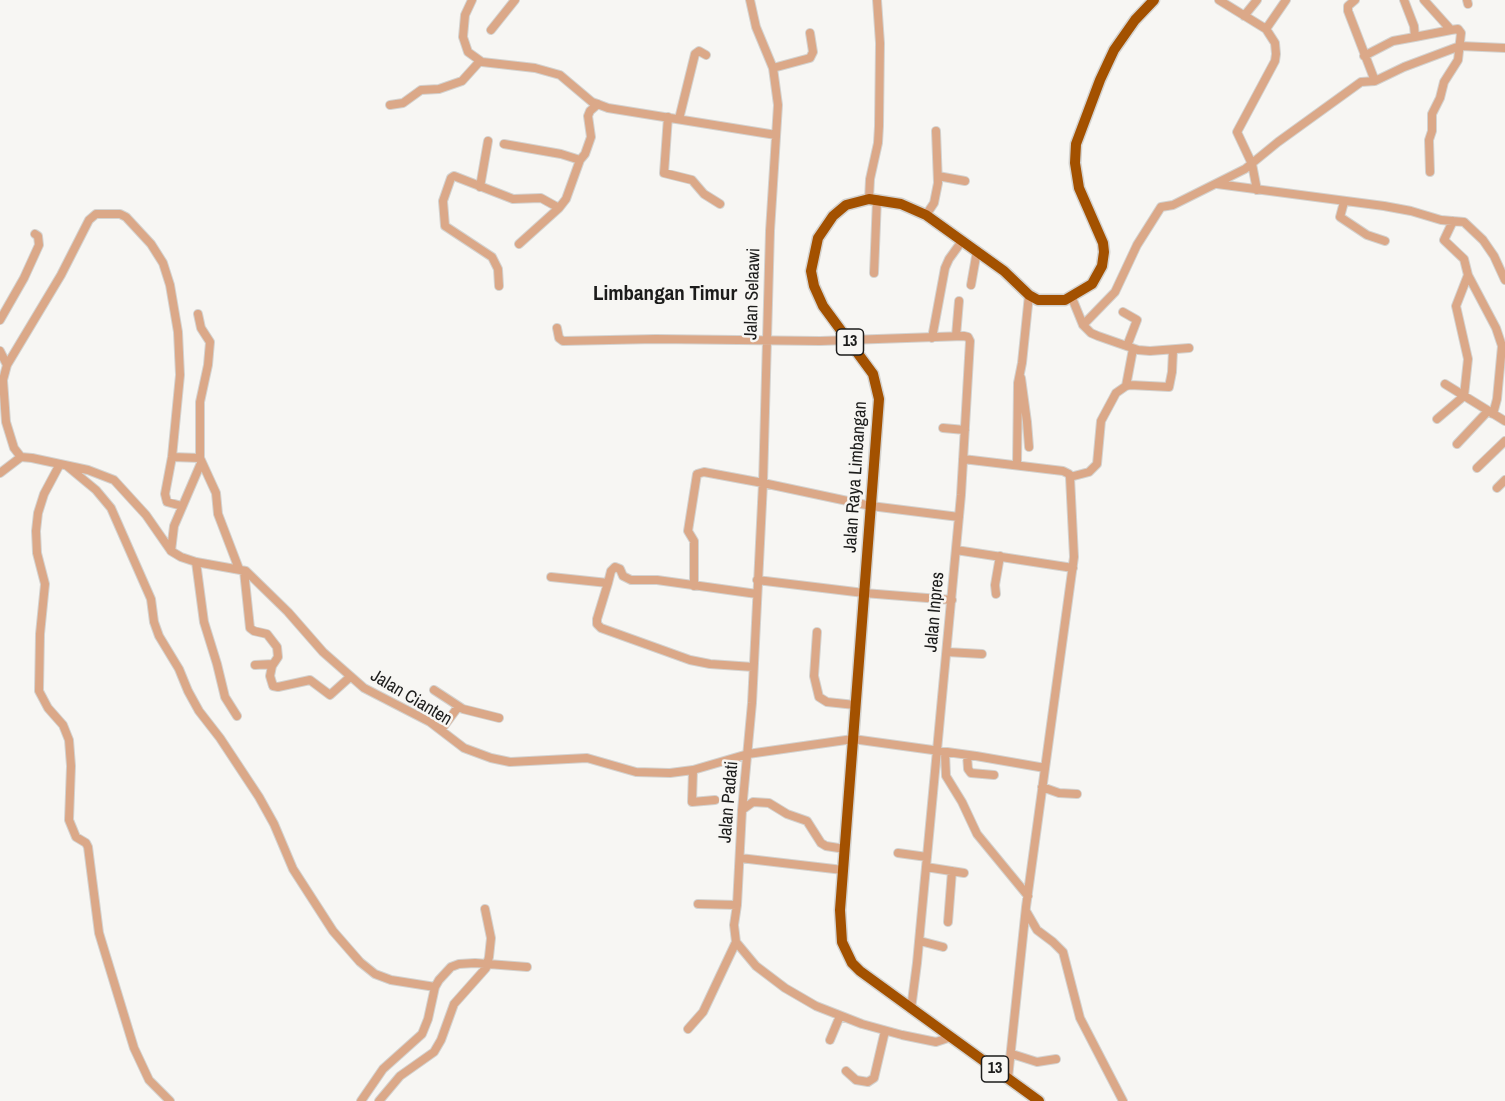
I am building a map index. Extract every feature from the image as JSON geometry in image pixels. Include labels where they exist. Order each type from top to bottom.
[{"type":"highway","points":[[873,199],[901,204],[926,215],[1004,271],[1029,295],[1038,300],[1071,298],[1092,284],[1100,273],[1104,259],[1103,243],[1076,176],[1075,154],[1079,132],[1114,50],[1135,20],[1154,0]]},
{"type":"highway","name":"Jalan Raya Limbangan","points":[[873,199],[846,205],[833,216],[818,238],[812,271],[814,286],[823,306],[873,374],[879,399],[839,921],[842,942],[846,952],[860,971],[1039,1101]]},
{"type":"street","points":[[472,0],[465,15],[463,37],[468,52],[480,61],[535,68],[560,75],[598,104],[638,114],[776,135]]},
{"type":"street","points":[[491,30],[515,0]]},
{"type":"street","name":"Jalan Selaawi","points":[[750,0],[756,27],[773,68],[777,90],[766,340],[763,483]]},
{"type":"street","points":[[874,273],[873,199],[870,179],[878,143],[879,126],[880,43],[877,0]]},
{"type":"street","points":[[1219,0],[1266,29],[1275,43],[1276,58],[1238,132],[1252,164],[1257,190]]},
{"type":"street","points":[[1245,16],[1257,0]]},
{"type":"street","points":[[1266,29],[1286,0]]},
{"type":"street","points":[[1355,0],[1348,6],[1348,11],[1375,81]]},
{"type":"street","points":[[1404,0],[1414,26],[1415,37]]},
{"type":"street","points":[[1424,0],[1451,30]]},
{"type":"street","points":[[1364,56],[1393,41],[1451,30],[1460,31],[1458,60],[1444,82],[1440,98],[1432,114],[1432,131],[1429,140],[1430,172]]},
{"type":"street","points":[[773,68],[810,58],[813,52],[810,33]]},
{"type":"street","points":[[1083,325],[1115,292],[1137,245],[1161,207],[1173,205],[1252,164],[1278,142],[1361,82],[1375,81],[1404,67],[1460,46],[1505,48]]},
{"type":"street","points":[[679,119],[695,54],[699,51],[706,55]]},
{"type":"street","points":[[390,105],[403,103],[421,90],[439,89],[462,81],[480,61]]},
{"type":"street","points":[[519,244],[566,199],[591,137],[588,116],[598,104]]},
{"type":"street","points":[[668,117],[664,173],[692,180],[704,194],[720,204]]},
{"type":"street","points":[[926,215],[934,203],[938,176],[936,131]]},
{"type":"street","points":[[480,187],[488,141]]},
{"type":"street","points":[[504,144],[561,154],[580,160]]},
{"type":"street","points":[[499,286],[498,269],[492,257],[448,228],[444,220],[443,201],[451,178],[454,176],[513,199],[541,198],[559,208]]},
{"type":"street","points":[[938,176],[966,182]]},
{"type":"street","points":[[1216,184],[1411,211],[1441,220],[1466,223],[1483,240],[1494,256],[1505,280]]},
{"type":"street","points":[[1344,202],[1340,217],[1367,235],[1385,242]]},
{"type":"street","points":[[182,507],[166,500],[180,362],[178,332],[170,285],[157,252],[126,217],[96,214],[89,220],[61,275],[2,374],[9,438],[21,457],[63,464],[105,475],[114,480],[146,515],[171,551],[181,557],[242,570]]},
{"type":"street","points":[[1453,221],[1444,240],[1463,258],[1468,275],[1503,346],[1497,399],[1491,412],[1457,444]]},
{"type":"street","points":[[0,320],[24,278],[39,245],[38,236],[34,234]]},
{"type":"street","points":[[932,338],[945,268],[962,241]]},
{"type":"street","points":[[971,285],[977,251]]},
{"type":"street","points":[[1437,419],[1464,396],[1468,359],[1456,306],[1468,275]]},
{"type":"street","points":[[1017,465],[1016,407],[1029,295]]},
{"type":"street","points":[[1071,298],[1083,325],[1098,336],[1150,351],[1190,348]]},
{"type":"street","points":[[557,328],[559,338],[563,340],[849,341],[932,338],[956,336],[959,301]]},
{"type":"street","points":[[1123,312],[1137,320],[1130,347],[1126,386]]},
{"type":"street","points":[[171,551],[172,533],[200,460],[200,402],[208,365],[210,342],[201,328],[198,314]]},
{"type":"street","name":"Jalan Inpres","points":[[911,1009],[941,752],[965,430],[970,341],[968,337],[956,336]]},
{"type":"street","points":[[1070,477],[1089,472],[1097,464],[1101,421],[1116,393],[1126,386],[1169,387],[1173,350]]},
{"type":"street","points":[[0,351],[7,365]]},
{"type":"street","points":[[1020,374],[1028,422],[1029,447]]},
{"type":"street","points":[[1445,384],[1505,421]]},
{"type":"street","points":[[943,428],[965,430]]},
{"type":"street","points":[[1477,468],[1505,441]]},
{"type":"street","points":[[0,473],[21,457]]},
{"type":"street","points":[[172,457],[200,460]]},
{"type":"street","points":[[963,459],[1063,471],[1070,477],[1074,543],[1073,568],[1027,903],[1008,1078]]},
{"type":"street","points":[[200,460],[216,493],[218,514],[242,570],[248,595],[248,624],[254,631],[267,634],[276,645],[278,657],[273,664],[270,680],[273,686],[310,680],[330,695],[350,677]]},
{"type":"street","points":[[0,479],[12,463]]},
{"type":"street","points":[[63,464],[96,490],[111,508],[151,599],[154,622],[159,636],[179,669],[199,711],[259,797],[274,824],[293,869],[333,931],[360,962],[375,974],[391,980],[435,987]]},
{"type":"street","points":[[63,464],[41,504],[36,531],[37,554],[45,584],[40,634],[39,691],[48,708],[63,725],[69,740],[71,766],[69,820],[73,832],[88,847],[99,933],[134,1048],[149,1080],[170,1101]]},
{"type":"street","points":[[693,586],[694,541],[688,531],[700,471],[871,506],[959,517]]},
{"type":"street","points":[[1497,488],[1505,480]]},
{"type":"street","name":"Jalan Padati","points":[[736,942],[734,925],[748,754],[763,483]]},
{"type":"street","points":[[956,550],[1073,568]]},
{"type":"street","points":[[996,594],[995,585],[1000,556]]},
{"type":"street","points":[[196,562],[204,622],[225,697],[237,716]]},
{"type":"street","points":[[753,667],[690,660],[599,626],[597,619],[611,571],[615,567],[620,569],[623,576],[632,580],[657,580],[757,594]]},
{"type":"street","name":"Jalan Cianten","points":[[242,570],[256,580],[323,652],[350,677],[377,697],[430,722],[464,748],[501,761],[587,758],[648,774],[693,770],[748,754],[853,739],[880,741],[1045,768]]},
{"type":"street","points":[[550,577],[608,583]]},
{"type":"street","points":[[757,580],[864,593],[952,600]]},
{"type":"street","points":[[817,632],[814,676],[819,697],[826,702],[855,705]]},
{"type":"street","points":[[947,652],[982,654]]},
{"type":"street","points":[[255,665],[273,664]]},
{"type":"street","points":[[434,690],[458,706],[499,718]]},
{"type":"street","points":[[441,730],[458,706]]},
{"type":"street","points":[[941,752],[946,776],[962,802],[977,834],[1027,903],[1037,930],[1063,952],[1080,1018],[1123,1101]]},
{"type":"street","points":[[968,755],[968,769],[971,773],[994,775]]},
{"type":"street","points":[[693,770],[692,802],[715,800]]},
{"type":"street","points":[[1042,787],[1059,793],[1077,794]]},
{"type":"street","points":[[742,810],[753,802],[769,803],[787,814],[807,821],[820,843],[845,849]]},
{"type":"street","points":[[898,853],[927,857]]},
{"type":"street","points":[[740,858],[843,870]]},
{"type":"street","points":[[927,867],[964,873]]},
{"type":"street","points":[[948,922],[952,871]]},
{"type":"street","points":[[698,904],[737,905]]},
{"type":"street","points":[[379,1101],[400,1076],[434,1052],[441,1040],[454,1004],[488,964],[491,938],[485,909]]},
{"type":"street","points":[[920,941],[943,947]]},
{"type":"street","points":[[688,1029],[703,1012],[736,942],[756,966],[808,1002],[840,1016],[885,1031],[936,1042],[951,1037]]},
{"type":"street","points":[[361,1101],[383,1069],[422,1034],[435,987],[451,967],[465,964],[527,967]]},
{"type":"street","points":[[830,1040],[840,1016]]},
{"type":"street","points":[[846,1071],[856,1080],[868,1082],[874,1078],[885,1031]]},
{"type":"street","points":[[1012,1054],[1034,1062],[1056,1059]]},
{"type":"district","name":"Limbangan Timur","points":[[665,294]]}]
